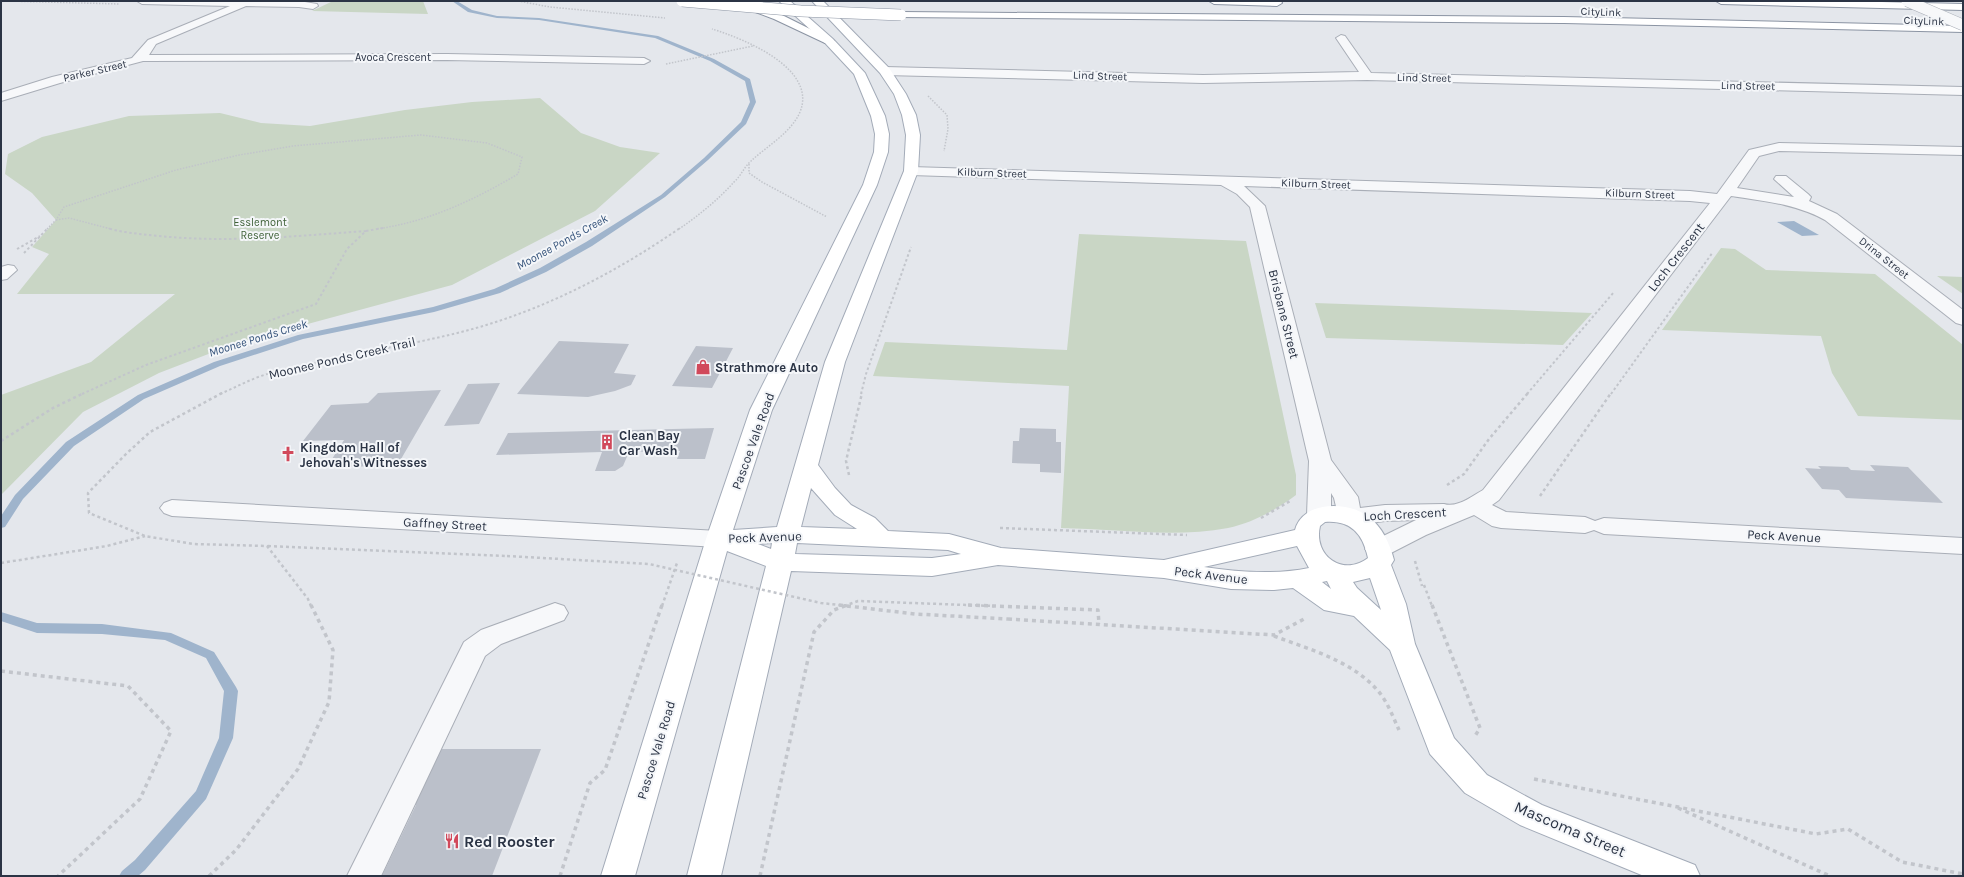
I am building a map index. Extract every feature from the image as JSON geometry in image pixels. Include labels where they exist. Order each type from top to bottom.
[{"type":"main road","points":[[682,1],[801,11],[901,15],[1572,20],[1963,29]]},
{"type":"main road","points":[[730,1],[762,9],[829,41]]},
{"type":"main road","name":"Pascoe Vale Road","points":[[618,876],[718,539],[761,410],[870,186],[881,152],[882,134],[878,116],[859,73],[829,41],[784,1]]},
{"type":"main road","points":[[704,876],[787,534],[835,362],[911,171],[913,135],[909,115],[900,94],[885,71],[817,1]]},
{"type":"main road","points":[[1214,1],[1285,3]]},
{"type":"main road","name":"CityLink","points":[[1721,1],[1963,7]]},
{"type":"main road","name":"CityLink","points":[[1506,9],[1963,22]]},
{"type":"main road","points":[[807,466],[843,510],[866,524],[882,539]]},
{"type":"main road","points":[[1338,514],[1352,516],[1366,528],[1378,557],[1361,571],[1332,573],[1313,556],[1307,541],[1313,525],[1338,514]]},
{"type":"main road","name":"Peck Avenue","points":[[1164,569],[1219,554],[1256,547],[1313,525]]},
{"type":"main road","name":"Peck Avenue","points":[[718,539],[787,534],[948,542],[1001,557],[1164,569],[1231,580],[1286,580],[1332,573]]},
{"type":"main road","name":"Peck Avenue","points":[[718,539],[781,562],[932,567],[1001,557]]},
{"type":"main road","name":"Mascoma Street","points":[[1378,557],[1393,604],[1401,644],[1441,745],[1476,784],[1530,815],[1683,876]]},
{"type":"main road","name":"Mascoma Street","points":[[1332,573],[1348,595],[1401,644]]},
{"type":"main road","points":[[1286,580],[1333,603],[1361,608]]},
{"type":"street","points":[[142,1],[298,4],[313,6]]},
{"type":"street","points":[[1907,1],[1963,25]]},
{"type":"street","name":"Parker Street","points":[[1,97],[56,80],[121,65],[142,58],[147,47],[152,42],[245,3]]},
{"type":"street","points":[[1341,38],[1367,76]]},
{"type":"street","name":"Avoca Crescent","points":[[142,58],[439,57],[644,61]]},
{"type":"street","name":"Lind Street","points":[[885,71],[1210,79],[1302,76],[1367,76],[1963,91]]},
{"type":"street","name":"Loch Crescent","points":[[1378,557],[1491,495],[1505,479],[1754,154],[1779,147],[1963,151]]},
{"type":"street","name":"Kilburn Street","points":[[911,171],[1690,196],[1724,195]]},
{"type":"street","points":[[1781,179],[1803,197],[1801,203]]},
{"type":"street","name":"Brisbane Street","points":[[1226,182],[1242,191],[1256,206],[1320,461],[1313,525]]},
{"type":"street","name":"Drina Street","points":[[1724,195],[1801,203],[1816,208],[1831,217],[1963,319]]},
{"type":"street","name":"Brisbane Street","points":[[1320,461],[1346,497],[1352,516]]},
{"type":"street","name":"Gaffney Street","points":[[172,508],[718,539]]},
{"type":"street","name":"Loch Crescent","points":[[1352,516],[1466,508]]},
{"type":"street","name":"Peck Avenue","points":[[1466,508],[1502,520],[1963,546]]},
{"type":"street","points":[[364,876],[474,649],[491,637],[555,613]]},
{"type":"path","points":[[518,1],[550,7],[627,13],[671,19]]},
{"type":"path","name":"Moonee Ponds Creek Trail","points":[[712,28],[739,38],[778,60],[796,79],[801,93],[802,104],[791,124],[749,164],[734,183],[670,235],[636,259],[559,296],[490,323],[414,342],[335,357],[265,375],[207,400],[151,432],[88,493],[89,513],[145,536],[193,544],[507,556],[649,564],[686,571],[821,603],[915,614],[1274,635]]},
{"type":"path","points":[[669,64],[753,46]]},
{"type":"path","points":[[4,272],[56,220],[64,207],[176,170],[239,155],[293,146],[421,135],[457,138],[487,143],[522,157],[518,174],[486,193],[446,212],[391,229],[257,239],[188,238],[120,232],[69,218],[56,220]]},
{"type":"path","points":[[749,164],[749,173],[762,182],[826,215],[827,217],[825,222]]},
{"type":"path","points":[[1,441],[53,408],[146,365],[316,304],[347,249],[366,231]]},
{"type":"path","points":[[13,252],[43,234]]},
{"type":"path","points":[[851,480],[846,461],[852,429],[866,374],[913,240]]},
{"type":"path","points":[[1519,521],[1536,502],[1565,458],[1714,251]]},
{"type":"path","points":[[1443,487],[1464,474],[1489,439],[1615,291]]},
{"type":"path","points":[[1256,547],[1243,525],[1269,514],[1293,499]]},
{"type":"path","points":[[997,527],[1188,535]]},
{"type":"path","points":[[1,564],[107,546],[145,536]]},
{"type":"path","points":[[560,876],[590,783],[605,770],[686,538]]},
{"type":"path","points":[[209,876],[236,850],[298,768],[329,702],[333,650],[308,599],[267,546]]},
{"type":"path","points":[[1274,635],[1305,618],[1284,599],[1286,580]]},
{"type":"path","points":[[1424,586],[1480,728],[1475,736],[1476,741]]},
{"type":"path","points":[[760,876],[814,632],[834,610],[858,601],[1098,610],[1099,624]]},
{"type":"path","points":[[1274,635],[1338,661],[1361,676],[1379,692],[1400,731]]},
{"type":"path","points":[[1,671],[128,686],[171,731],[140,799],[58,876]]},
{"type":"path","points":[[1527,777],[1816,834],[1848,829],[1902,862],[1963,874]]},
{"type":"path","points":[[1672,806],[1830,876]]},
{"type":"green space","points":[[333,1],[423,1],[428,14],[312,11]]},
{"type":"green space","name":"Esslemont Reserve","points":[[540,98],[581,133],[620,147],[660,153],[595,211],[452,285],[237,343],[159,373],[83,412],[1,495],[1,395],[91,362],[175,294],[17,294],[49,254],[32,247],[56,220],[32,193],[5,174],[8,154],[42,137],[129,116],[220,113],[261,123],[310,126],[405,110],[472,102]]},
{"type":"green space","points":[[1079,234],[1246,241],[1296,475],[1296,495],[1272,511],[1246,523],[1208,531],[1166,533],[1061,528],[1069,386],[873,376],[885,342],[1067,350]]},
{"type":"green space","points":[[1721,248],[1735,249],[1766,270],[1875,274],[1963,345],[1963,420],[1858,416],[1832,373],[1821,336],[1662,330]]},
{"type":"green space","points":[[1937,276],[1963,277],[1963,294]]},
{"type":"green space","points":[[1315,303],[1592,313],[1563,345],[1326,338]]},
{"type":"water","points":[[1794,221],[1819,235],[1802,236],[1777,222]]},
{"type":"building","points":[[559,341],[629,344],[614,373],[636,375],[631,385],[615,391],[588,397],[517,394]]},
{"type":"building","name":"Strathmore Auto","points":[[696,346],[733,348],[712,388],[672,386]]},
{"type":"building","points":[[500,383],[479,424],[444,426],[468,384]]},
{"type":"building","points":[[441,390],[397,466],[327,467],[344,440],[303,441],[331,405],[368,403],[378,393]]},
{"type":"building","name":"Clean Bay Car Wash","points":[[714,428],[705,459],[677,459],[680,451],[629,452],[623,466],[615,471],[595,471],[602,452],[496,455],[508,433]]},
{"type":"building","points":[[1020,428],[1056,429],[1056,442],[1061,442],[1061,473],[1040,472],[1040,464],[1012,463],[1013,441],[1019,441]]},
{"type":"building","points":[[1870,465],[1908,467],[1943,503],[1846,498],[1839,490],[1822,489],[1805,468],[1821,469],[1818,466],[1848,467],[1851,470],[1875,471]]},
{"type":"building","name":"Red Rooster","points":[[439,749],[541,749],[492,876],[382,876],[416,805],[387,805]]},
{"type":"waterway","name":"Moonee Ponds Creek","points":[[1,524],[19,497],[70,444],[141,397],[217,364],[301,337],[434,309],[497,291],[543,270],[589,244],[663,196],[706,159],[744,123],[753,102],[748,80],[712,60],[656,37],[539,19],[497,17],[470,11],[454,1]]},
{"type":"waterway","name":"Moonee Ponds Creek","points":[[1,616],[37,628],[102,629],[167,636],[210,655],[231,691],[226,738],[201,795],[140,865],[127,876]]},
{"type":"place","name":"Strathmore Auto","points":[[703,367]]},
{"type":"place","name":"Clean Bay Car Wash","points":[[607,442]]},
{"type":"place","name":"Kingdom Hall of Jehovah's Witnesses","points":[[288,454]]},
{"type":"place","name":"Red Rooster","points":[[452,841]]}]
